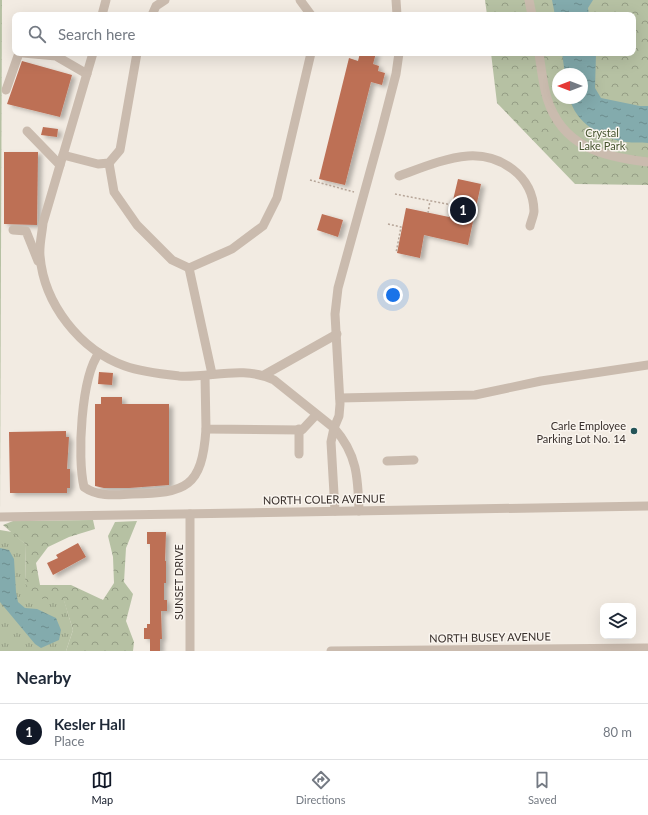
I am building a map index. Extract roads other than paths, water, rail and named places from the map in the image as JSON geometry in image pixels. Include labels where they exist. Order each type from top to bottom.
[{"type":"street","points":[[103,12],[106,0]]},
{"type":"street","points":[[153,12],[156,6],[165,0]]},
{"type":"street","points":[[300,0],[309,12]]},
{"type":"street","points":[[396,0],[397,12]]},
{"type":"street","points":[[530,0],[532,12]]},
{"type":"street","points":[[6,90],[18,56]]},
{"type":"street","points":[[56,56],[87,74]]},
{"type":"street","points":[[44,273],[40,250],[43,223],[92,56]]},
{"type":"street","points":[[64,154],[98,164],[109,163],[120,150],[136,56]]},
{"type":"street","points":[[109,163],[114,192],[137,225],[172,260],[189,268],[232,249],[263,226],[277,198],[310,56]]},
{"type":"street","points":[[335,511],[331,442],[338,416],[340,398],[335,314],[338,288],[396,74],[398,56]]},
{"type":"street","points":[[540,56],[547,98],[554,114],[566,133],[591,149],[610,156],[648,162]]},
{"type":"street","points":[[27,131],[60,165]]},
{"type":"street","points":[[399,176],[431,164],[466,156],[482,156],[496,160],[515,171],[526,183],[534,211],[530,226]]},
{"type":"street","points":[[13,230],[26,231],[43,223]]},
{"type":"street","points":[[26,231],[44,273],[49,289],[65,320],[80,337],[99,353],[124,366],[139,370],[180,376],[238,372],[264,375],[274,380],[334,428],[346,442],[354,462],[358,483],[359,511]]},
{"type":"street","points":[[99,353],[92,362],[84,403],[81,467],[84,487],[94,494],[117,495],[162,494],[183,488],[202,463],[206,429],[209,375],[189,268]]},
{"type":"street","points":[[264,375],[336,334]]},
{"type":"street","points":[[340,398],[475,395],[541,381],[648,365]]},
{"type":"street","points":[[206,429],[302,430],[316,415]]},
{"type":"street","points":[[299,429],[299,454]]},
{"type":"street","points":[[387,461],[414,460]]},
{"type":"street","name":"NORTH COLER AVENUE","points":[[0,517],[648,506]]},
{"type":"street","name":"SUNSET DRIVE","points":[[190,514],[190,651]]},
{"type":"street","name":"NORTH BUSEY AVENUE","points":[[331,651],[648,648]]},
{"type":"water","points":[[552,0],[593,0],[588,8],[589,12],[554,12]]},
{"type":"water","points":[[562,56],[596,56],[595,88],[601,98],[640,106],[648,106],[648,143],[617,140],[599,133],[583,122],[572,104],[588,104],[588,68],[564,68]]},
{"type":"water","points":[[0,548],[9,550],[14,559],[18,602],[25,608],[37,609],[56,618],[61,630],[59,640],[41,648],[35,644],[0,602]]},
{"type":"place","name":"Kesler Hall","points":[[463,210]]},
{"type":"place","name":"Carle Employee Parking Lot No. 14","points":[[634,431]]},
{"type":"park label","name":"Crystal Lake Park","points":[[602,138]]}]
